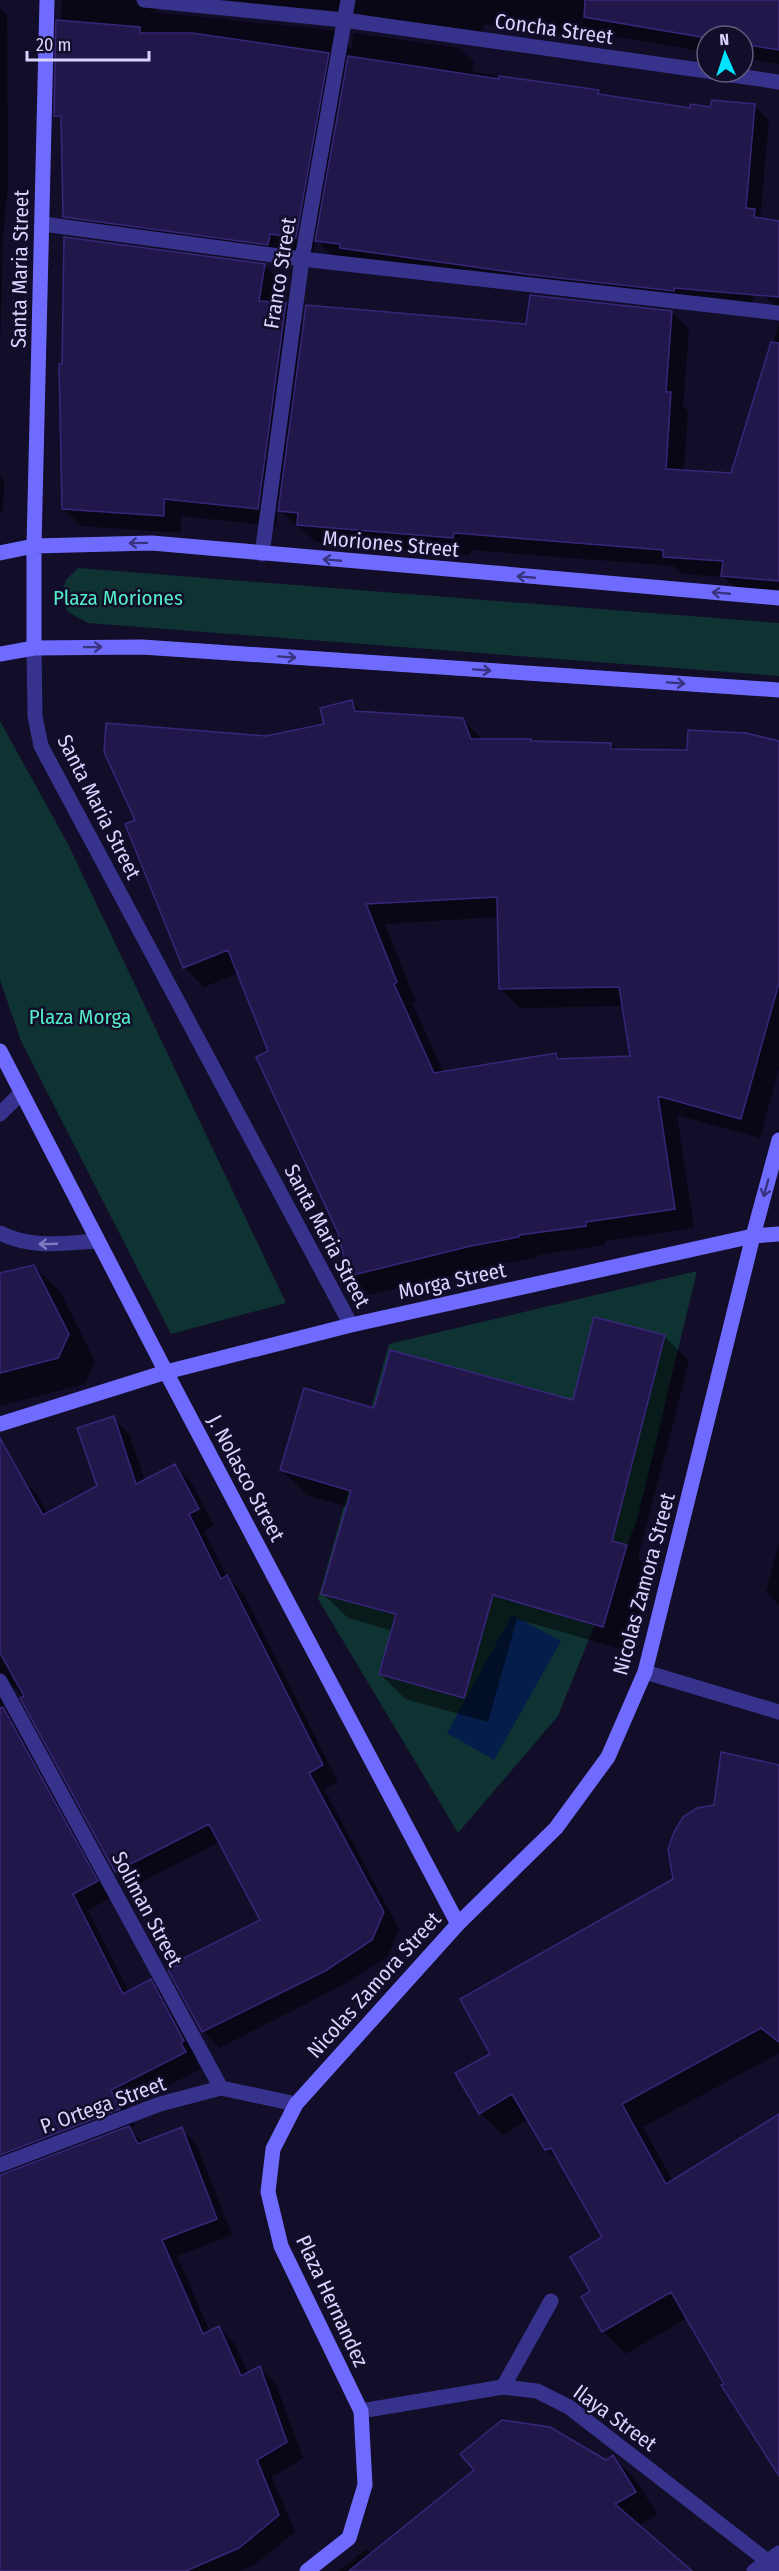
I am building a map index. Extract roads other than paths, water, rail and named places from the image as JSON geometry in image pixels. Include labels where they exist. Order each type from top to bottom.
[{"type":"street","name":"Santa Maria Street","points":[[46,0],[43,224],[34,546],[35,716],[40,746],[351,1325]]},
{"type":"street","name":"Concha Street","points":[[144,0],[344,20],[695,70]]},
{"type":"street","name":"Franco Street","points":[[262,554],[302,259],[348,0]]},
{"type":"street","name":"Concha Street","points":[[755,79],[779,82]]},
{"type":"street","points":[[43,224],[302,259],[779,312]]},
{"type":"street","name":"Moriones Street","points":[[0,554],[34,546],[152,543],[779,598]]},
{"type":"street","points":[[0,654],[34,648],[142,647],[779,690]]},
{"type":"street","name":"J. Nolasco Street","points":[[0,1051],[97,1241],[458,1924]]},
{"type":"street","points":[[0,1114],[21,1093]]},
{"type":"street","name":"Nicolas Zamora Street","points":[[296,2104],[458,1924],[556,1828],[608,1756],[645,1672],[779,1140]]},
{"type":"street","points":[[0,1233],[16,1241],[40,1244],[97,1241]]},
{"type":"street","name":"Morga Street","points":[[0,1424],[166,1372],[351,1325],[753,1236],[779,1234]]},
{"type":"street","points":[[645,1672],[779,1712]]},
{"type":"street","name":"Soliman Street","points":[[0,1681],[221,2088]]},
{"type":"street","points":[[221,2088],[296,2104]]},
{"type":"street","name":"P. Ortega Street","points":[[0,2165],[160,2104],[221,2088]]},
{"type":"street","name":"Plaza Hernandez","points":[[296,2104],[273,2149],[268,2192],[281,2246],[361,2411]]},
{"type":"street","points":[[503,2387],[551,2301]]},
{"type":"street","name":"Ilaya Street","points":[[361,2411],[503,2387],[537,2391],[569,2407],[773,2556],[779,2570]]},
{"type":"street","points":[[307,2571],[349,2538],[365,2485],[361,2411]]},
{"type":"street","points":[[754,2571],[773,2556]]},
{"type":"water","points":[[512,1615],[561,1641],[494,1760],[447,1733]]},
{"type":"park label","name":"Plaza Moriones","points":[[118,598]]},
{"type":"park label","name":"Plaza Morga","points":[[80,1017]]}]
